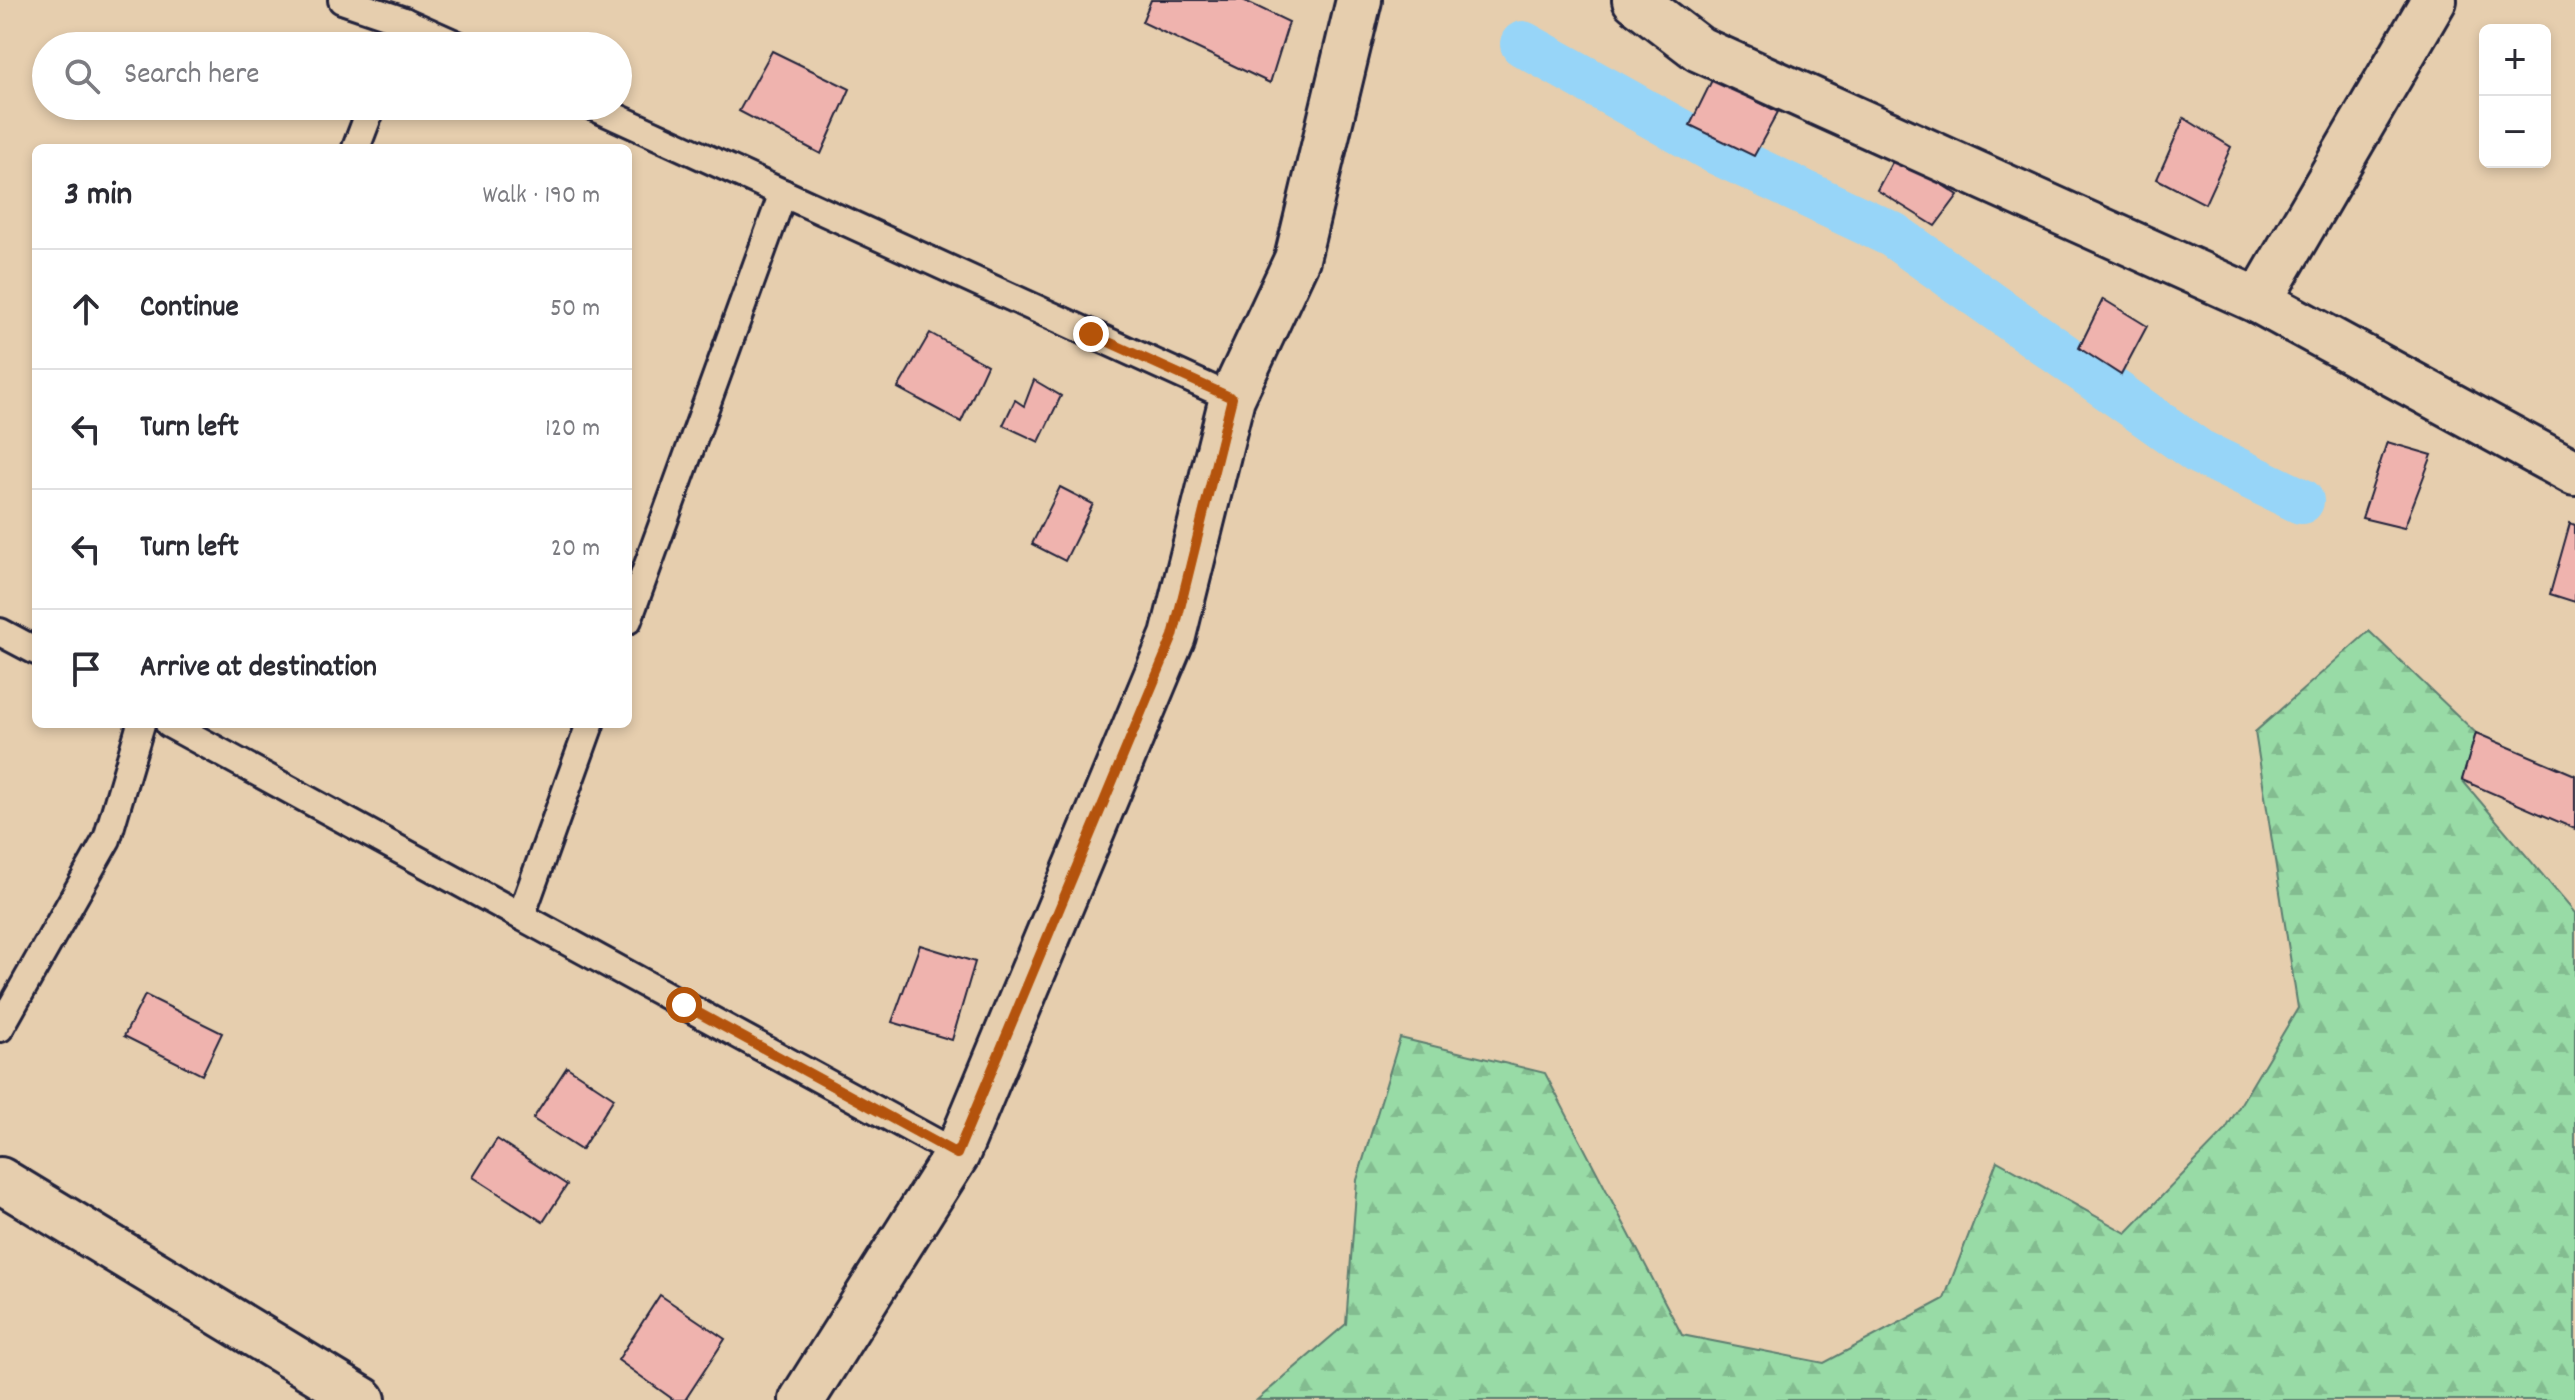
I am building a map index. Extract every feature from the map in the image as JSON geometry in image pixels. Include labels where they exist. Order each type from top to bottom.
[{"type":"street","points":[[802,1400],[957,1154],[1173,636],[1232,398],[1297,259],[1359,0]]},
{"type":"street","points":[[1635,0],[1699,49],[2259,301],[2575,473]]},
{"type":"street","points":[[2259,301],[2434,0]]},
{"type":"street","points":[[0,1180],[363,1400]]},
{"type":"lane","points":[[342,0],[429,32]]},
{"type":"lane","points":[[400,32],[404,21]]},
{"type":"lane","points":[[358,144],[367,120]]},
{"type":"lane","points":[[623,120],[1232,398]]},
{"type":"lane","points":[[632,609],[783,193]]},
{"type":"lane","points":[[0,632],[32,649]]},
{"type":"lane","points":[[0,1028],[107,839],[140,728]]},
{"type":"lane","points":[[176,728],[957,1154]]},
{"type":"lane","points":[[521,916],[589,728]]},
{"type":"green space","points":[[2369,631],[2476,733],[2462,780],[2575,913],[2575,1400],[1257,1400],[1346,1324],[1357,1180],[1400,1038],[1545,1073],[1682,1335],[1824,1363],[1944,1299],[1997,1161],[2126,1233],[2224,1132],[2298,1008],[2255,732]]},
{"type":"building","points":[[1151,0],[1243,0],[1289,22],[1270,83],[1142,22]]},
{"type":"building","points":[[772,51],[850,89],[821,154],[739,111]]},
{"type":"building","points":[[1713,78],[1778,112],[1754,156],[1690,125]]},
{"type":"building","points":[[2184,118],[2231,147],[2205,204],[2157,179]]},
{"type":"building","points":[[1896,155],[1958,195],[1935,226],[1877,190]]},
{"type":"building","points":[[2103,299],[2147,326],[2121,375],[2079,348]]},
{"type":"building","points":[[930,333],[987,365],[961,422],[898,388]]},
{"type":"building","points":[[1034,380],[1061,396],[1039,442],[1003,425],[1015,400],[1024,406]]},
{"type":"building","points":[[2387,442],[2432,455],[2404,528],[2362,518]]},
{"type":"building","points":[[1060,487],[1093,504],[1065,561],[1032,544]]},
{"type":"building","points":[[2570,523],[2575,525],[2575,602],[2550,594]]},
{"type":"building","points":[[2476,733],[2575,775],[2575,829],[2462,780]]},
{"type":"building","points":[[920,945],[975,962],[952,1040],[892,1022]]},
{"type":"building","points":[[145,995],[222,1033],[202,1075],[124,1036]]},
{"type":"building","points":[[567,1067],[614,1098],[581,1150],[533,1119]]},
{"type":"building","points":[[497,1139],[567,1185],[543,1222],[473,1177]]},
{"type":"building","points":[[660,1295],[725,1339],[685,1400],[674,1400],[618,1360]]},
{"type":"waterway","points":[[1523,44],[1715,151],[1893,235],[2199,452],[2301,501]]},
{"type":"route","points":[[684,1005],[957,1154],[1173,636],[1232,398],[1091,334]]}]
